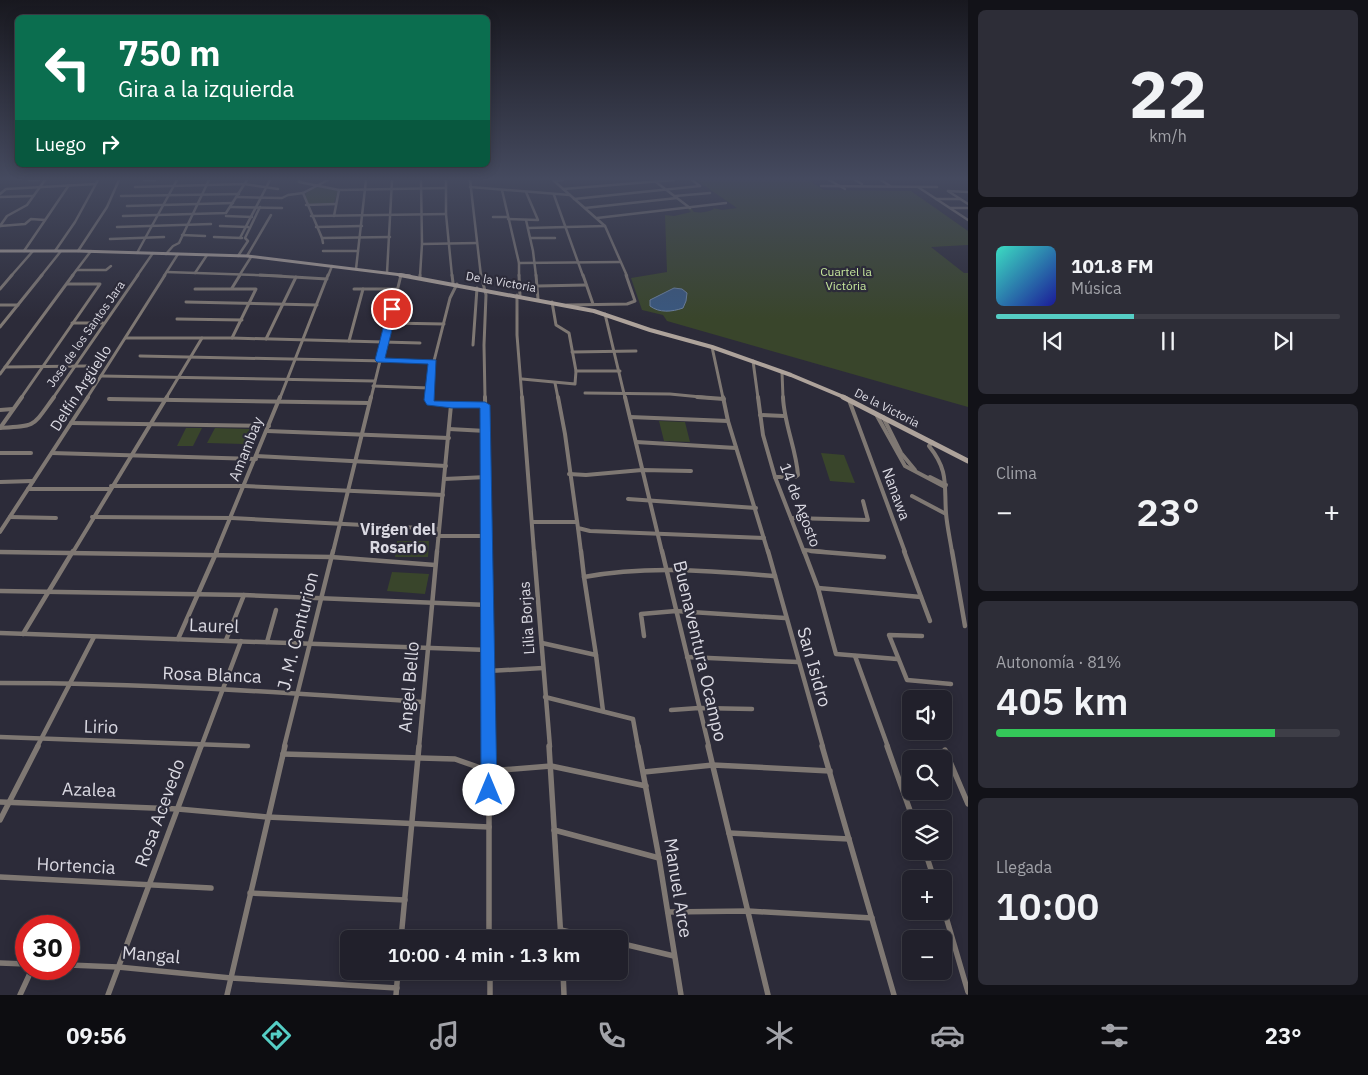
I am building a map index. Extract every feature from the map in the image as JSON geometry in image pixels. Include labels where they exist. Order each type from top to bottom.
[{"type":"main road","name":"De la Victoria","points":[[1,252],[90,251],[249,256],[420,277],[577,306],[650,330],[712,347],[782,372],[849,399],[968,461]]},
{"type":"street","points":[[24,251],[41,226]]},
{"type":"street","points":[[55,251],[72,226]]},
{"type":"street","points":[[78,251],[94,226]]},
{"type":"street","points":[[117,227],[137,226]]},
{"type":"street","points":[[137,253],[152,226]]},
{"type":"street","points":[[166,254],[173,246],[179,243],[186,226]]},
{"type":"street","points":[[232,226],[248,227]]},
{"type":"street","points":[[232,288],[242,274],[249,256],[265,226]]},
{"type":"street","points":[[323,243],[316,227],[342,226]]},
{"type":"street","points":[[356,269],[362,226]]},
{"type":"street","points":[[387,273],[390,226]]},
{"type":"street","points":[[420,277],[421,226]]},
{"type":"street","points":[[448,226],[455,284],[432,362],[429,400],[430,403],[452,406],[485,405]]},
{"type":"street","points":[[475,226],[480,273],[485,290],[489,930]]},
{"type":"street","name":"Lilia Borjas","points":[[510,226],[518,263],[519,296],[517,328],[551,766],[561,930]]},
{"type":"street","points":[[538,299],[531,238],[528,228],[588,226]]},
{"type":"street","points":[[577,306],[635,302],[605,226]]},
{"type":"street","points":[[240,238],[248,227]]},
{"type":"street","points":[[238,256],[248,241],[245,238],[248,227]]},
{"type":"street","points":[[565,227],[593,304]]},
{"type":"street","points":[[182,236],[205,236]]},
{"type":"street","points":[[110,239],[164,237]]},
{"type":"street","points":[[214,237],[245,238]]},
{"type":"street","points":[[322,238],[390,237]]},
{"type":"street","points":[[531,238],[555,238]]},
{"type":"street","points":[[422,244],[477,243]]},
{"type":"street","points":[[0,289],[33,251]]},
{"type":"street","points":[[0,327],[61,251]]},
{"type":"street","points":[[0,374],[90,251]]},
{"type":"street","points":[[323,251],[358,251]]},
{"type":"street","name":"Jose de los Santos Jara","points":[[33,424],[153,253]]},
{"type":"street","name":"Delfín Argüello","points":[[0,532],[52,454],[178,254]]},
{"type":"street","points":[[195,273],[207,255]]},
{"type":"street","points":[[518,263],[620,262]]},
{"type":"street","points":[[77,270],[106,270],[111,266]]},
{"type":"street","name":"Amambay","points":[[178,639],[232,518],[332,266]]},
{"type":"street","points":[[167,272],[327,279]]},
{"type":"street","name":"J. M. Centurion","points":[[227,995],[267,817],[349,491],[360,434],[401,275]]},
{"type":"street","points":[[266,339],[296,277]]},
{"type":"street","points":[[0,428],[100,284],[67,284]]},
{"type":"street","points":[[537,286],[586,284]]},
{"type":"street","points":[[473,346],[477,288]]},
{"type":"street","points":[[195,289],[256,289],[232,338]]},
{"type":"street","points":[[354,289],[397,290]]},
{"type":"street","points":[[349,341],[363,289]]},
{"type":"street","points":[[186,302],[317,305]]},
{"type":"street","points":[[522,379],[574,384],[576,371],[569,333],[556,324],[552,302]]},
{"type":"street","points":[[0,305],[18,306]]},
{"type":"street","name":"Buenaventura Ocampo","points":[[605,314],[768,995]]},
{"type":"street","points":[[176,319],[242,320]]},
{"type":"street","points":[[72,323],[103,323]]},
{"type":"street","points":[[389,323],[444,324]]},
{"type":"street","points":[[126,338],[232,338],[420,343]]},
{"type":"street","points":[[23,634],[110,487],[202,338]]},
{"type":"street","name":"San Isidro","points":[[712,347],[728,421],[756,508],[798,662],[894,995]]},
{"type":"street","points":[[572,352],[636,351]]},
{"type":"street","points":[[140,356],[432,362]]},
{"type":"street","name":"14 de Agosto","points":[[753,361],[763,435],[775,477],[818,588],[837,655],[854,656]]},
{"type":"street","points":[[5,367],[88,366]]},
{"type":"street","points":[[576,371],[620,371]]},
{"type":"street","points":[[775,477],[794,477],[798,475],[797,462],[784,416],[782,372]]},
{"type":"street","points":[[101,376],[374,381]]},
{"type":"street","points":[[545,697],[603,712],[565,434],[555,383]]},
{"type":"street","points":[[373,386],[429,388]]},
{"type":"street","points":[[585,393],[625,392],[724,399]]},
{"type":"street","points":[[109,399],[368,403]]},
{"type":"street","name":"Nanawa","points":[[849,399],[930,621]]},
{"type":"street","name":"Angel Bello","points":[[402,930],[427,648],[452,406]]},
{"type":"street","points":[[0,410],[13,409]]},
{"type":"street","points":[[760,414],[784,416]]},
{"type":"street","points":[[876,414],[894,447],[911,469],[946,486]]},
{"type":"street","points":[[630,417],[728,421]]},
{"type":"street","points":[[883,417],[911,469]]},
{"type":"street","points":[[71,423],[269,426]]},
{"type":"street","points":[[0,428],[33,424]]},
{"type":"street","points":[[449,429],[486,431]]},
{"type":"street","points":[[267,431],[448,438]]},
{"type":"street","points":[[636,442],[736,448]]},
{"type":"street","points":[[932,442],[929,446],[936,455],[946,486],[946,514],[965,626]]},
{"type":"street","points":[[0,454],[31,453]]},
{"type":"street","points":[[52,454],[256,457],[446,466]]},
{"type":"street","points":[[569,474],[586,475],[642,470],[691,471]]},
{"type":"street","points":[[444,479],[487,478]]},
{"type":"street","points":[[0,482],[33,481]]},
{"type":"street","points":[[28,489],[245,486],[442,495]]},
{"type":"street","points":[[912,496],[946,514]]},
{"type":"street","points":[[628,499],[756,508]]},
{"type":"street","points":[[791,518],[868,520],[863,501]]},
{"type":"street","points":[[10,517],[56,518]]},
{"type":"street","points":[[92,517],[232,518],[439,529]]},
{"type":"street","points":[[532,522],[576,522]]},
{"type":"street","points":[[578,528],[590,532],[764,538]]},
{"type":"street","points":[[438,536],[488,536]]},
{"type":"street","points":[[804,550],[884,557]]},
{"type":"street","points":[[0,552],[331,557],[435,565]]},
{"type":"street","points":[[584,576],[617,571],[666,570],[775,576]]},
{"type":"street","points":[[818,588],[921,597]]},
{"type":"street","points":[[0,591],[244,595],[488,605]]},
{"type":"street","points":[[226,640],[244,595]]},
{"type":"street","points":[[267,642],[276,610]]},
{"type":"street","points":[[644,636],[640,614],[676,612],[786,618]]},
{"type":"street","name":"Laurel","points":[[0,634],[488,650]]},
{"type":"street","points":[[922,636],[888,634],[897,659],[908,681],[951,684]]},
{"type":"street","points":[[0,820],[94,637]]},
{"type":"street","name":"Rosa Acevedo","points":[[108,995],[241,641]]},
{"type":"street","points":[[542,643],[596,655]]},
{"type":"street","points":[[897,659],[854,656],[911,810]]},
{"type":"street","points":[[687,657],[798,662]]},
{"type":"street","points":[[488,671],[543,668]]},
{"type":"street","name":"Rosa Blanca","points":[[0,683],[70,683],[223,688],[422,702]]},
{"type":"street","points":[[671,710],[699,708],[752,709]]},
{"type":"street","name":"Manuel Arce","points":[[603,712],[634,719],[681,995]]},
{"type":"street","name":"Lirio","points":[[0,738],[248,746]]},
{"type":"street","points":[[283,754],[455,759],[489,771],[551,766],[646,786]]},
{"type":"street","points":[[644,772],[713,765],[830,771]]},
{"type":"street","points":[[952,766],[968,804]]},
{"type":"street","name":"Azalea","points":[[0,802],[178,809],[267,817],[411,825],[489,827]]},
{"type":"street","points":[[554,830],[659,858]]},
{"type":"street","points":[[729,833],[849,839]]},
{"type":"street","name":"Hortencia","points":[[0,877],[211,888]]},
{"type":"street","points":[[250,893],[404,900]]},
{"type":"street","points":[[668,912],[748,911],[872,918]]},
{"type":"street","points":[[947,920],[968,990]]},
{"type":"street","points":[[628,945],[674,956]]},
{"type":"street","points":[[0,963],[15,964]]},
{"type":"street","name":"Mangal","points":[[80,965],[118,967],[396,992]]},
{"type":"street","points":[[20,995],[27,980]]},
{"type":"street","points":[[490,980],[490,995]]},
{"type":"street","points":[[563,980],[564,995]]},
{"type":"green space","name":"Cuartel la Victória","points":[[665,226],[961,226],[968,231],[968,245],[931,247],[964,273],[968,273],[968,407],[667,321],[663,315],[642,310],[631,278],[667,272]]},
{"type":"green space","points":[[659,421],[685,422],[690,442],[664,441]]},
{"type":"green space","points":[[186,428],[202,428],[193,446],[177,446]]},
{"type":"green space","points":[[215,428],[250,429],[244,444],[207,443]]},
{"type":"green space","points":[[821,453],[844,455],[855,483],[830,481]]},
{"type":"green space","points":[[397,541],[429,541],[428,557],[395,557]]},
{"type":"green space","points":[[392,572],[429,574],[425,594],[387,591]]},
{"type":"water","points":[[674,288],[682,289],[687,293],[683,308],[666,311],[657,310],[650,306],[650,300]]},
{"type":"district","name":"Virgen del Rosario","points":[[398,538]]},
{"type":"route","points":[[392,309],[380,360],[432,362],[429,388],[430,403],[452,406],[485,405],[488,536],[489,790]]}]
